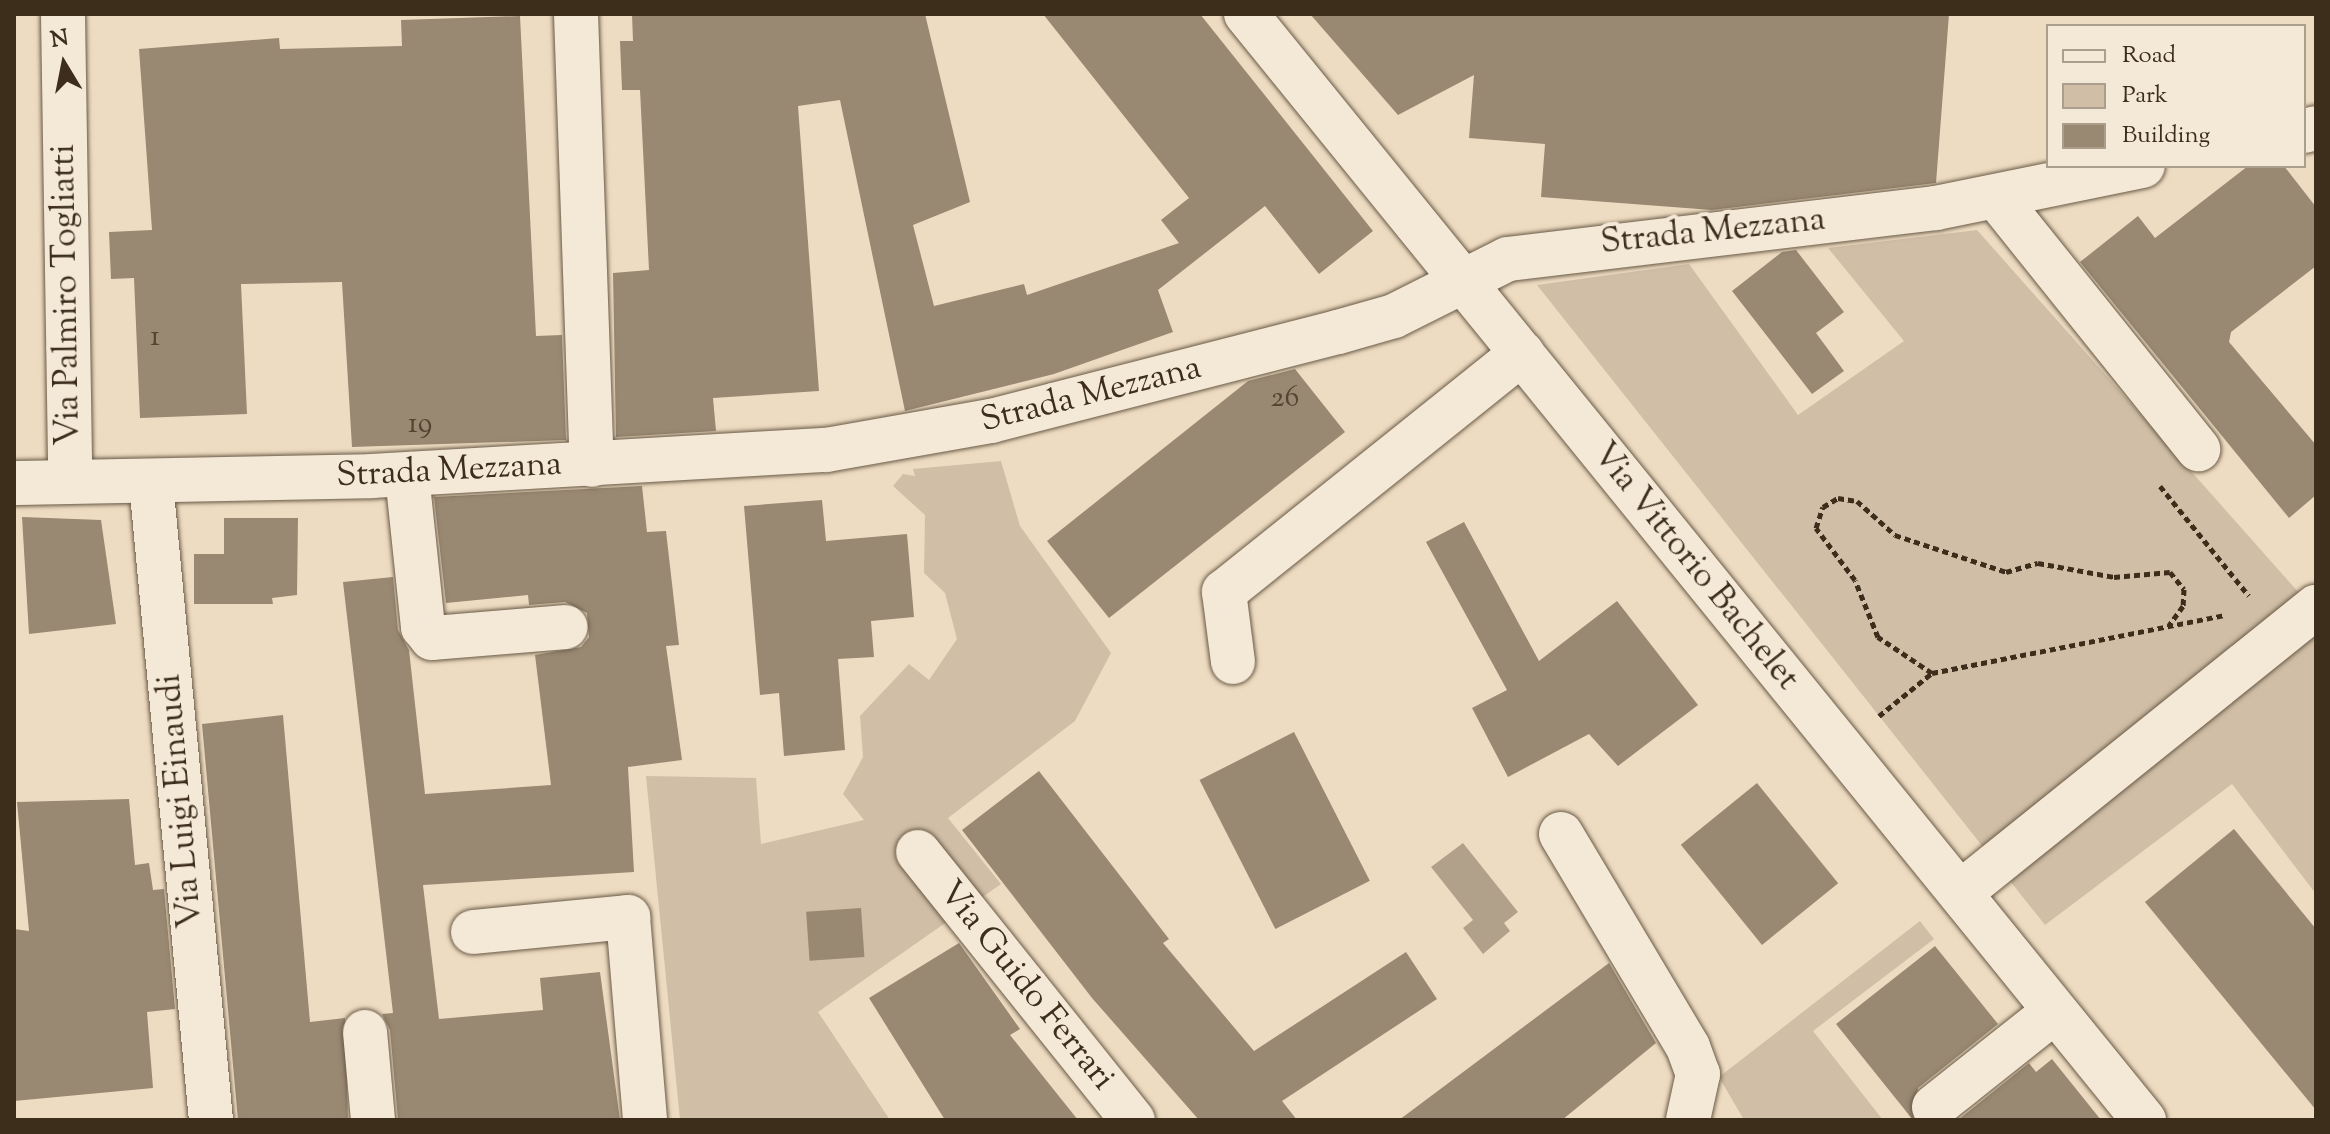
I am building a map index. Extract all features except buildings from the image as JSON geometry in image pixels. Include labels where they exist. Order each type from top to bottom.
[{"type":"street","name":"Via Palmiro Togliatti","points":[[63,14],[70,481]]},
{"type":"street","points":[[576,14],[592,465]]},
{"type":"street","name":"Via Vittorio Bachelet","points":[[1246,14],[2144,1120]]},
{"type":"street","name":"Strada Mezzana","points":[[14,483],[407,475],[826,450],[991,421],[1394,316],[1461,279],[1508,259],[1575,246],[1997,198],[2134,168]]},
{"type":"street","points":[[1997,198],[2198,449]]},
{"type":"street","points":[[1233,662],[1224,592],[1522,353]]},
{"type":"street","points":[[407,475],[423,627],[432,638],[566,627]]},
{"type":"street","name":"Via Luigi Einaudi","points":[[151,482],[211,1120]]},
{"type":"street","points":[[1960,893],[2300,620]]},
{"type":"street","points":[[1561,834],[1688,1047],[1698,1074],[1688,1120]]},
{"type":"street","name":"Via Guido Ferrari","points":[[918,852],[1133,1120]]},
{"type":"street","points":[[473,932],[628,917],[645,1120]]},
{"type":"street","points":[[1934,1107],[2055,1011]]},
{"type":"street","points":[[365,1032],[373,1120]]},
{"type":"path","points":[[1932,673],[1878,637],[1855,580],[1816,528],[1823,507],[1838,498],[1857,501],[1895,535],[2006,572],[2038,563],[2114,577],[2170,572],[2184,589],[2183,606],[2169,625]]},
{"type":"path","points":[[1843,749],[1932,673],[2259,608],[2300,620]]},
{"type":"green space","points":[[1977,230],[2316,612],[2316,894],[2232,784],[2045,925],[1537,285],[1689,264],[1798,415],[1904,341],[1828,248]]},
{"type":"green space","points":[[1001,461],[1020,526],[1111,653],[1075,721],[948,818],[1001,884],[818,1012],[890,1120],[680,1120],[646,776],[756,778],[761,844],[864,820],[843,794],[863,757],[860,716],[909,664],[929,680],[957,639],[945,593],[924,573],[925,515],[893,486],[903,474],[915,476],[913,469]]},
{"type":"green space","points":[[1920,921],[1934,939],[1813,1031],[1883,1120],[1744,1120],[1719,1077]]},
{"type":"shaded area","points":[[1463,843],[1518,912],[1504,923],[1510,931],[1483,954],[1463,928],[1473,920],[1431,867]]}]
